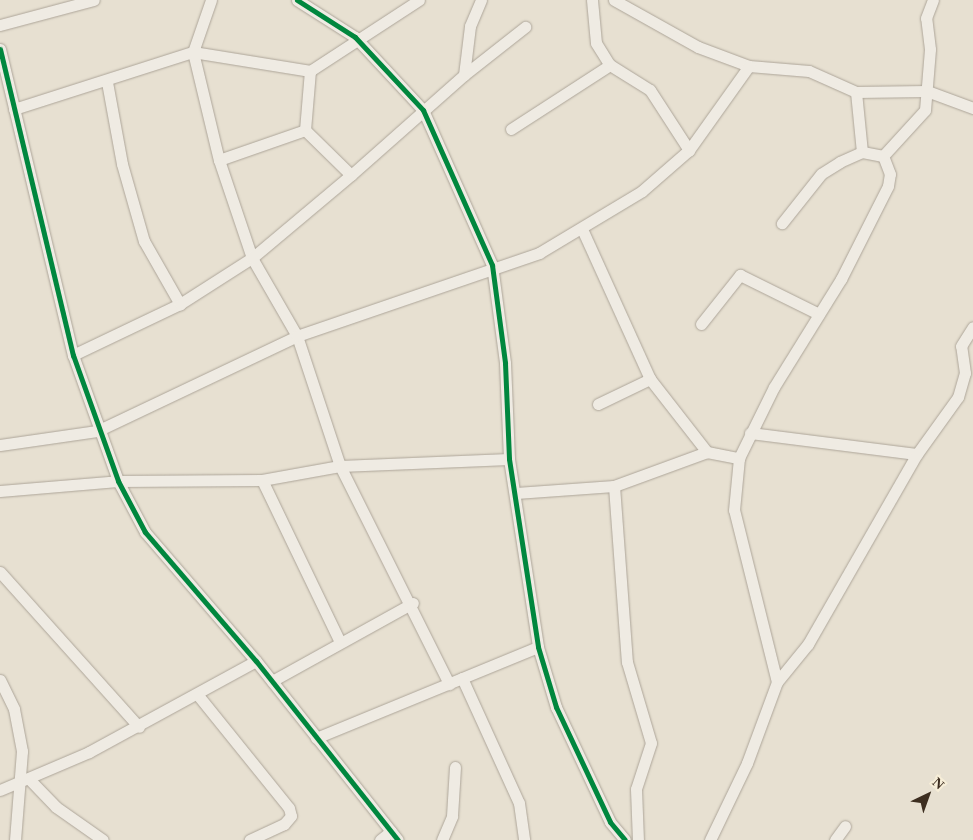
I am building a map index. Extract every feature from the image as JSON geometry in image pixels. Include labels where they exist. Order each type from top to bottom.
[{"type":"street","points":[[0,25],[94,0]]},
{"type":"street","points":[[211,0],[193,52],[219,160],[252,258],[297,336],[340,466],[413,603],[449,684]]},
{"type":"street","points":[[297,0],[355,37],[423,110],[492,266],[505,364],[509,459],[516,493],[538,647],[556,707],[610,822],[625,840]]},
{"type":"street","points":[[464,75],[470,26],[482,0]]},
{"type":"street","points":[[592,0],[596,43],[610,65],[650,90],[689,150]]},
{"type":"street","points":[[614,0],[698,47],[749,66],[809,70],[856,92],[927,91],[973,108]]},
{"type":"street","points":[[883,156],[920,118],[927,91],[926,18],[933,0]]},
{"type":"street","points":[[14,109],[107,82],[193,52],[310,71],[355,37],[414,1]]},
{"type":"street","points":[[74,356],[180,304],[252,258],[351,175],[464,75],[524,27]]},
{"type":"street","points":[[0,49],[4,84],[14,109],[74,356],[97,431],[118,481],[145,532],[256,661],[394,835],[380,840]]},
{"type":"street","points":[[510,130],[610,65]]},
{"type":"street","points":[[0,445],[97,431],[297,336],[492,266],[528,258],[582,229],[642,190],[689,150],[749,66]]},
{"type":"street","points":[[304,130],[310,71]]},
{"type":"street","points":[[107,82],[122,164],[144,241],[180,304]]},
{"type":"street","points":[[856,92],[862,152]]},
{"type":"street","points":[[219,160],[304,130]]},
{"type":"street","points":[[304,130],[351,175]]},
{"type":"street","points":[[782,223],[821,174],[862,152],[883,156]]},
{"type":"street","points":[[778,682],[734,510],[739,458],[750,433],[819,314],[888,186],[890,174],[883,156]]},
{"type":"street","points":[[582,229],[650,379],[707,452]]},
{"type":"street","points":[[701,324],[740,275],[819,314]]},
{"type":"street","points":[[713,838],[778,682],[808,644],[917,454],[958,397],[965,373],[961,346],[973,327]]},
{"type":"street","points":[[598,404],[650,379]]},
{"type":"street","points":[[750,433],[917,454]]},
{"type":"street","points":[[516,493],[614,486],[707,452],[739,458]]},
{"type":"street","points":[[0,491],[118,481],[262,480],[340,466],[509,459]]},
{"type":"street","points":[[262,480],[338,640]]},
{"type":"street","points":[[614,486],[627,662],[651,743],[636,790],[638,840]]},
{"type":"street","points":[[0,572],[139,726]]},
{"type":"street","points":[[272,681],[338,640],[413,603]]},
{"type":"street","points":[[316,738],[538,647]]},
{"type":"street","points":[[0,790],[30,780],[139,726],[256,661]]},
{"type":"street","points":[[462,678],[519,803],[524,840]]},
{"type":"street","points":[[0,680],[14,709],[22,751],[15,840]]},
{"type":"street","points":[[197,694],[289,808],[291,816],[284,824],[250,840]]},
{"type":"street","points":[[442,840],[452,816],[455,767]]},
{"type":"street","points":[[30,780],[56,807],[103,840]]},
{"type":"street","points":[[835,840],[845,826]]},
{"type":"cycle path","points":[[297,0],[355,37],[423,110],[492,265],[505,363],[509,459],[538,647],[556,707],[610,822],[625,840]]},
{"type":"cycle path","points":[[0,49],[73,355],[118,481],[145,532],[256,661],[398,840]]}]
